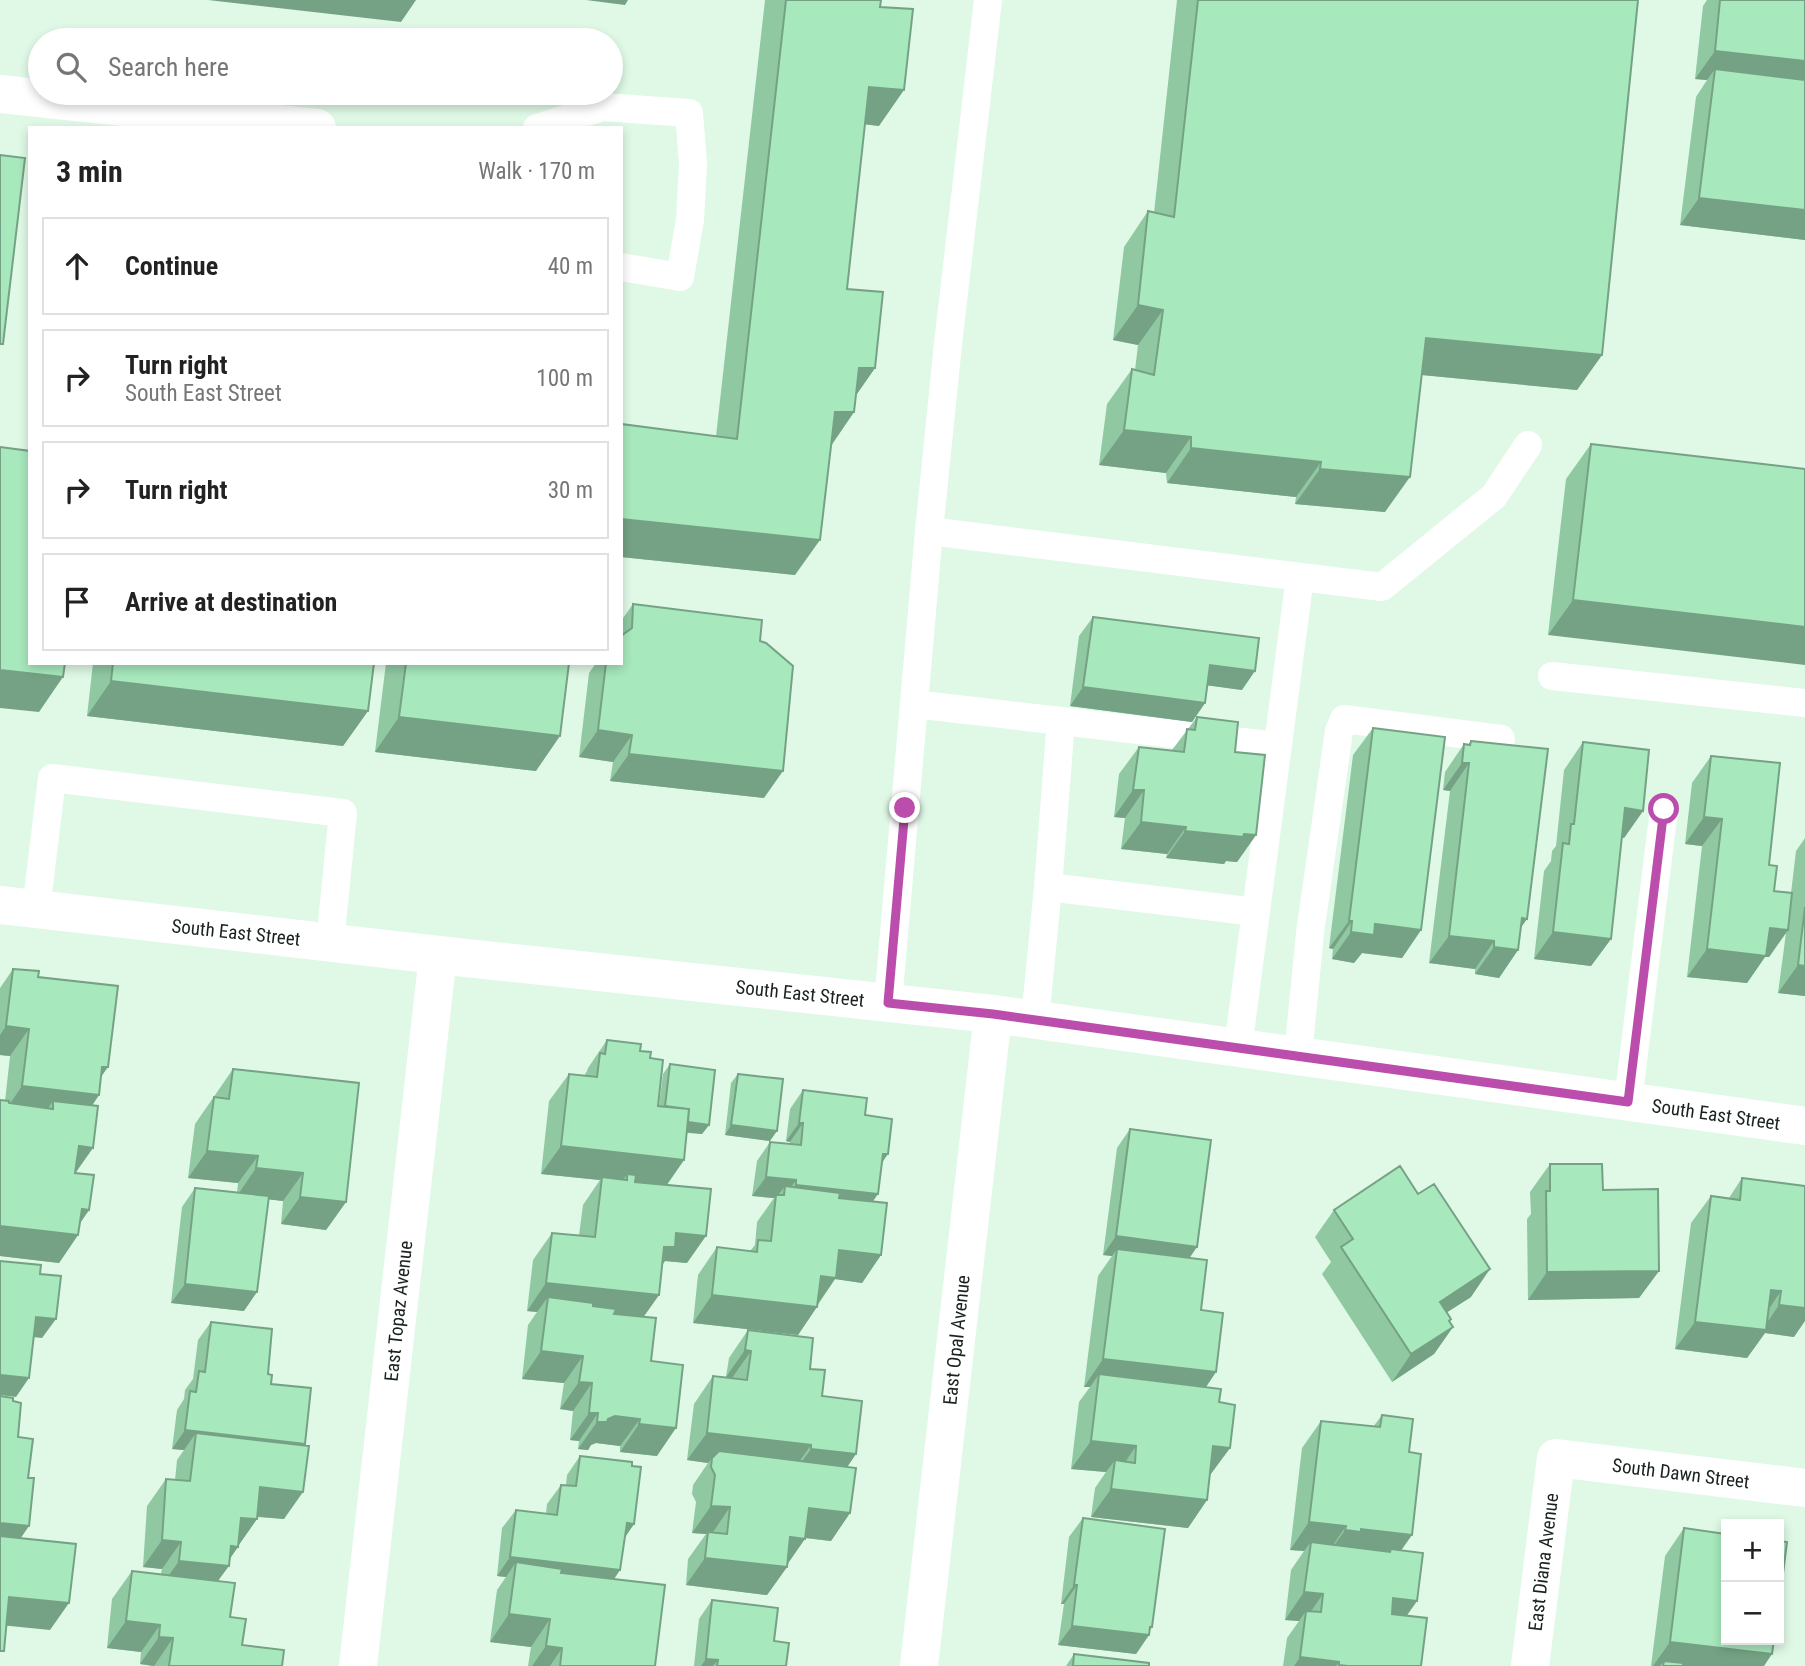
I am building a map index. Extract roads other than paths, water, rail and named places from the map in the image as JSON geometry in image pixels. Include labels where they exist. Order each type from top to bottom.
[{"type":"street","points":[[0,94],[28,97]]},
{"type":"street","points":[[103,105],[298,126]]},
{"type":"street","name":"South East Street","points":[[18,908],[993,1014],[1805,1126]]},
{"type":"street","name":"East Topaz Avenue","points":[[358,1666],[438,955]]},
{"type":"street","name":"East Opal Avenue","points":[[919,1666],[993,1014]]},
{"type":"street","name":"South Dawn Street","points":[[1556,1458],[1805,1488]]},
{"type":"street","name":"East Diana Avenue","points":[[1530,1666],[1556,1458]]},
{"type":"lane","points":[[888,1003],[929,531],[988,0]]},
{"type":"lane","points":[[543,126],[603,107],[690,113],[693,163],[691,208],[680,277],[623,267]]},
{"type":"lane","points":[[929,531],[1382,587],[1494,496],[1528,445]]},
{"type":"lane","points":[[1238,1048],[1300,577]]},
{"type":"lane","points":[[1552,676],[1805,702]]},
{"type":"lane","points":[[914,704],[1278,746]]},
{"type":"lane","points":[[1298,1056],[1310,933],[1339,731],[1344,719],[1501,739]]},
{"type":"lane","points":[[1035,1020],[1061,722]]},
{"type":"lane","points":[[18,908],[52,778],[343,813],[330,943]]},
{"type":"lane","points":[[1628,1102],[1664,809]]},
{"type":"lane","points":[[1048,887],[1256,912]]}]
